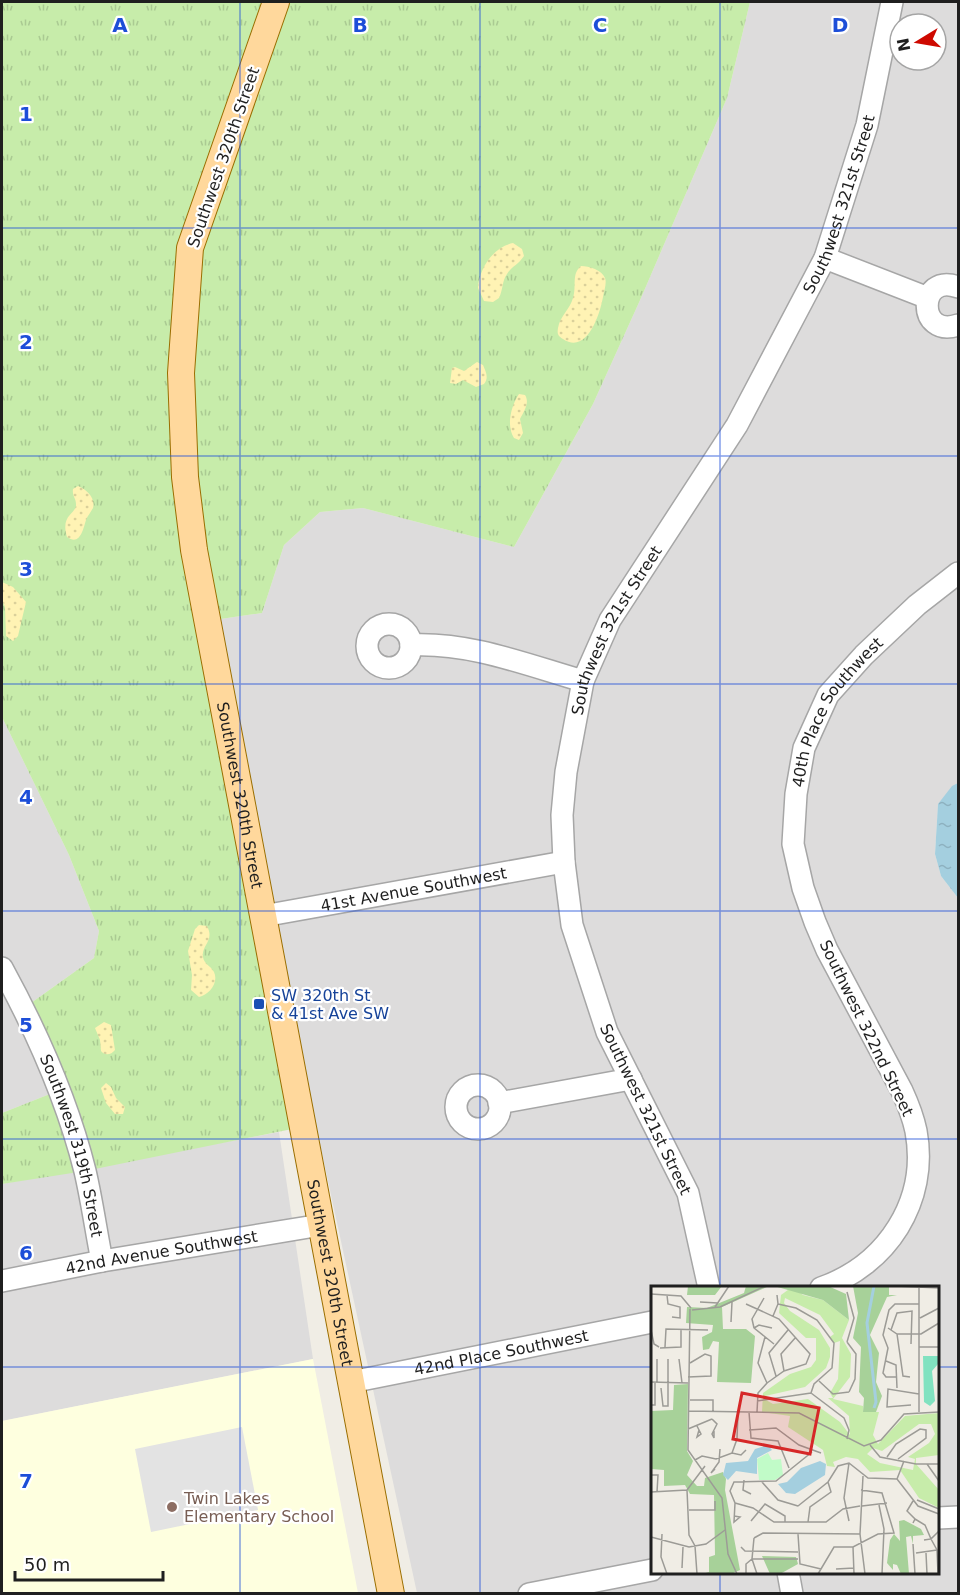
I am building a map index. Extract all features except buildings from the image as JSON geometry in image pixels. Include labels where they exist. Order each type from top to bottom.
[{"type":"main road","name":"Southwest 320th Street","points":[[276,2],[190,248],[181,373],[185,477],[194,550],[391,1593]]},
{"type":"street","name":"Southwest 321st Street","points":[[709,1286],[688,1193],[607,1032],[576,935],[564,862],[562,815],[565,783],[583,681],[610,620],[737,425],[825,258],[867,125],[892,2]]},
{"type":"street","points":[[825,258],[928,298]]},
{"type":"street","points":[[958,287],[945,284],[932,291],[928,298],[928,313],[931,319],[944,327],[958,324]]},
{"type":"street","name":"40th Place Southwest","points":[[803,888],[793,844],[796,794],[804,748],[828,695],[864,655],[916,605],[958,573]]},
{"type":"street","points":[[411,645],[428,644],[467,648],[583,681]]},
{"type":"street","name":"41st Avenue Southwest","points":[[263,916],[564,862]]},
{"type":"street","name":"Southwest 322nd Street","points":[[803,888],[827,950],[892,1072],[911,1113],[916,1132],[917,1171],[913,1191],[901,1223],[882,1250],[868,1264],[852,1274],[823,1286]]},
{"type":"street","name":"Southwest 319th Street","points":[[2,968],[24,1008],[60,1090],[85,1171],[102,1262]]},
{"type":"street","points":[[499,1103],[630,1079]]},
{"type":"street","name":"42nd Avenue Southwest","points":[[2,1281],[321,1225]]},
{"type":"street","name":"42nd Place Southwest","points":[[351,1382],[651,1322]]},
{"type":"street","points":[[939,1518],[958,1517]]},
{"type":"street","points":[[529,1593],[556,1591],[651,1570]]},
{"type":"street","points":[[788,1574],[792,1593]]},
{"type":"shaded area","points":[[750,2],[958,2],[958,789],[938,804],[935,854],[941,876],[958,898],[958,1593],[417,1593],[207,621],[262,613],[284,545],[320,512],[363,508],[514,547],[593,404],[727,98]]},
{"type":"shaded area","points":[[2,717],[69,855],[99,931],[94,958],[24,1008],[60,1090],[2,1113]]},
{"type":"shaded area","points":[[279,1132],[313,1359],[2,1421],[2,1184]]},
{"type":"shaded area","name":"Twin Lakes Elementary School","points":[[313,1359],[358,1593],[2,1594],[2,1421]]},
{"type":"shaded area","points":[[242,1427],[258,1510],[151,1532],[135,1449]]},
{"type":"green space","points":[[2,2],[750,2],[727,98],[641,298],[593,404],[514,547],[363,508],[320,512],[284,545],[262,613],[207,621],[302,1127],[85,1171],[2,1184],[2,1113],[60,1090],[24,1008],[94,958],[99,931],[69,855],[2,717]]},
{"type":"sand","points":[[513,243],[522,249],[524,256],[505,277],[499,298],[493,302],[484,301],[478,288],[484,266],[499,249]]},
{"type":"sand","points":[[581,266],[601,273],[606,285],[599,313],[591,330],[579,342],[571,342],[560,337],[558,330],[572,302],[575,276]]},
{"type":"sand","points":[[477,362],[483,365],[486,373],[484,384],[476,387],[463,380],[456,384],[450,383],[452,368],[464,371]]},
{"type":"sand","points":[[519,394],[525,395],[527,401],[520,419],[523,433],[519,440],[514,438],[510,422]]},
{"type":"sand","points":[[78,486],[90,494],[94,504],[80,536],[75,540],[67,537],[65,529],[67,519],[76,507],[73,489]]},
{"type":"sand","points":[[2,582],[13,587],[26,602],[18,636],[13,641],[6,636]]},
{"type":"sand","points":[[199,925],[207,926],[209,931],[203,957],[213,970],[215,980],[212,988],[199,997],[191,990],[192,975],[188,951],[195,929]]},
{"type":"sand","points":[[104,1022],[111,1025],[115,1050],[108,1054],[101,1051],[100,1040],[95,1028]]},
{"type":"sand","points":[[106,1083],[125,1107],[123,1114],[115,1114],[106,1103],[101,1088]]},
{"type":"water","points":[[958,783],[958,898],[941,876],[935,854],[938,804],[952,786]]},
{"type":"place","name":"SW 320th St & 41st Ave SW","points":[[259,1004]]},
{"type":"place","name":"Twin Lakes Elementary School","points":[[172,1507]]}]
